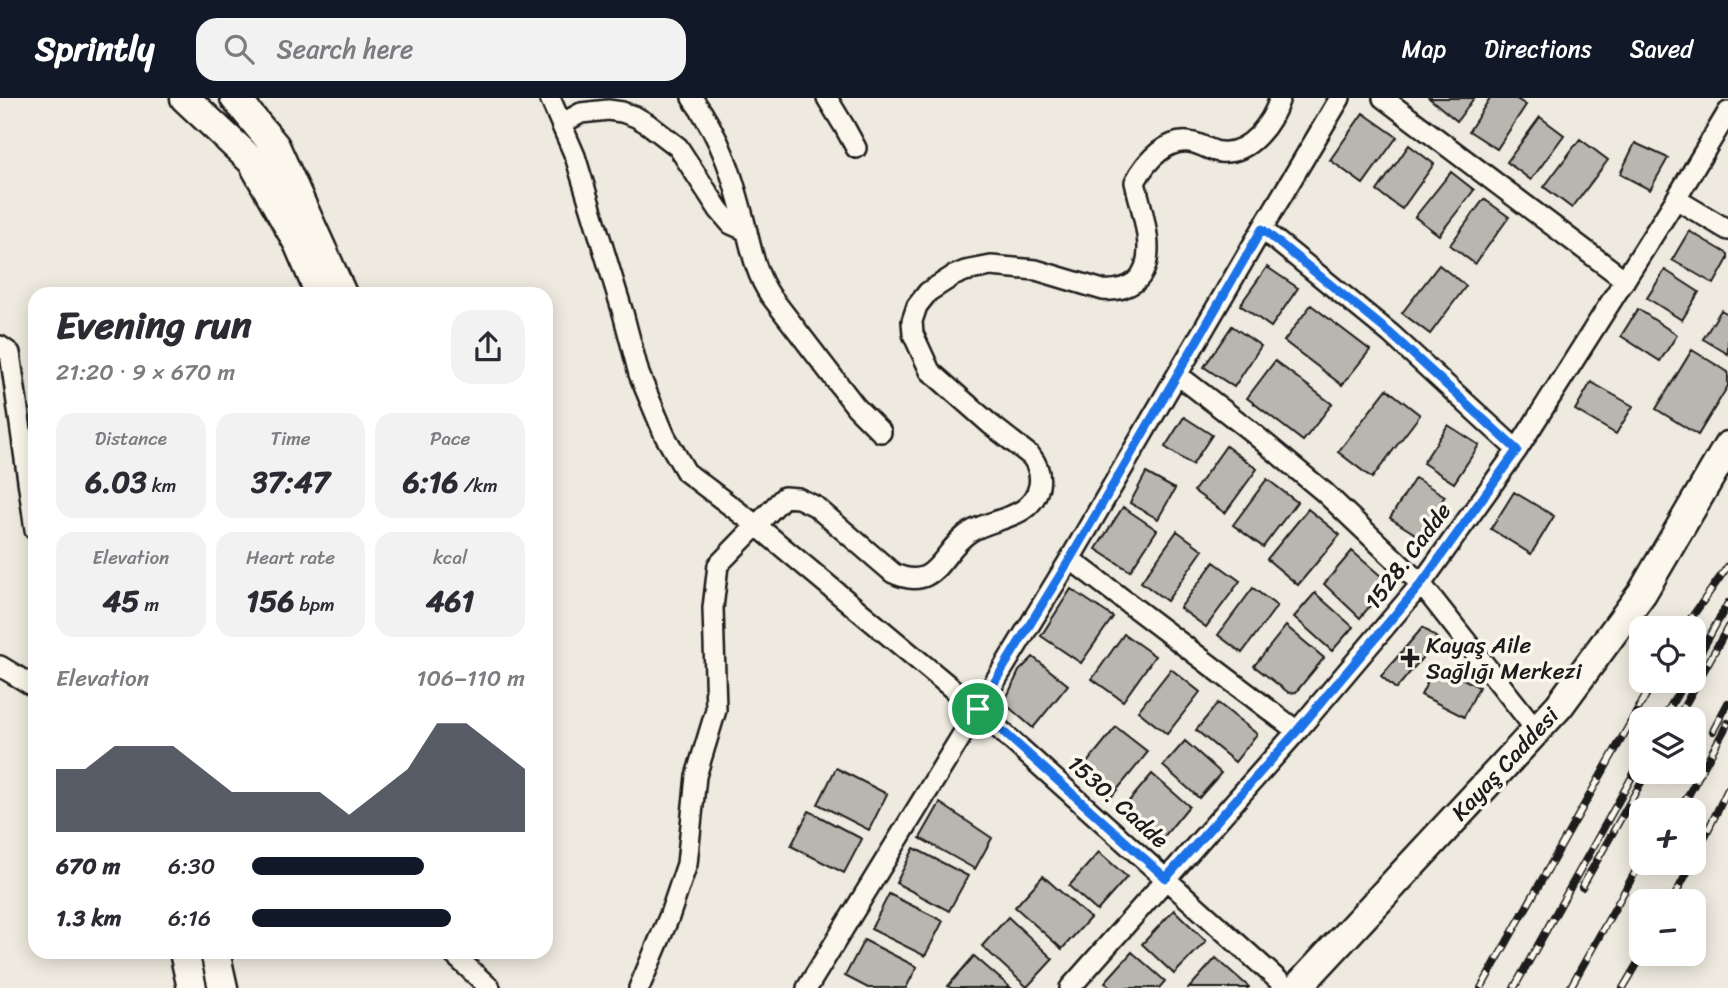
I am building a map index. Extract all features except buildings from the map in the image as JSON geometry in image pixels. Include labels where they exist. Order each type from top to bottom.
[{"type":"street","points":[[185,98],[251,161],[298,243],[317,287]]},
{"type":"street","points":[[235,98],[275,146],[339,287]]},
{"type":"street","name":"1530. Cadde","points":[[550,98],[575,156],[639,374],[665,436],[686,472],[756,525],[978,709],[1287,988]]},
{"type":"street","points":[[692,98],[721,146],[757,271],[769,295],[856,407],[881,432]]},
{"type":"street","points":[[827,98],[856,148]]},
{"type":"street","points":[[639,988],[669,917],[687,864],[696,776],[716,710],[713,608],[718,565],[785,497],[807,501],[815,506],[892,573],[915,579],[941,565],[948,551],[975,528],[1014,515],[1026,508],[1035,497],[1040,483],[1035,462],[930,371],[913,334],[912,321],[917,306],[928,292],[953,276],[991,266],[1036,270],[1103,290],[1126,287],[1140,277],[1148,261],[1148,243],[1135,182],[1149,160],[1168,146],[1179,142],[1194,142],[1214,152],[1240,149],[1264,129],[1280,98]]},
{"type":"street","points":[[807,988],[1070,559],[1340,98]]},
{"type":"street","points":[[1383,98],[1625,280]]},
{"type":"street","points":[[561,124],[581,113],[608,110],[622,112],[648,124],[678,147],[731,224],[747,231]]},
{"type":"street","name":"1528. Cadde","points":[[1070,988],[1297,731],[1421,584],[1517,450],[1728,112]]},
{"type":"street","points":[[1676,199],[1728,230]]},
{"type":"street","points":[[1262,229],[1391,334],[1517,450]]},
{"type":"street","points":[[0,346],[10,353],[28,480]]},
{"type":"street","points":[[1178,375],[1324,492],[1421,584],[1537,731]]},
{"type":"street","name":"Kayaş Caddesi","points":[[1297,988],[1559,706],[1642,593],[1728,446]]},
{"type":"street","points":[[1070,559],[1297,731]]},
{"type":"street","points":[[0,666],[28,683]]},
{"type":"street","points":[[186,959],[192,988]]},
{"type":"street","points":[[217,959],[223,988]]},
{"type":"street","points":[[459,959],[490,988]]},
{"type":"railway","points":[[1693,616],[1728,566]]},
{"type":"railway","points":[[1706,642],[1728,603]]},
{"type":"railway","points":[[1684,707],[1728,627]]},
{"type":"railway","points":[[1481,988],[1647,693]]},
{"type":"railway","points":[[1670,707],[1678,693]]},
{"type":"railway","points":[[1713,731],[1728,703]]},
{"type":"railway","points":[[1687,798],[1728,723]]},
{"type":"railway","points":[[1514,988],[1629,782]]},
{"type":"railway","points":[[1582,887],[1640,784]]},
{"type":"railway","points":[[1706,834],[1728,789]]},
{"type":"railway","points":[[1570,988],[1634,875]]},
{"type":"railway","points":[[1678,889],[1686,875]]},
{"type":"railway","points":[[1623,988],[1636,966]]},
{"type":"place","name":"Kayaş Aile Sağlığı Merkezi","points":[[1410,658]]},
{"type":"route","points":[[1262,229],[1391,334],[1517,450],[1421,584],[1297,731],[1166,878],[978,709],[1070,559],[1262,229]]}]
